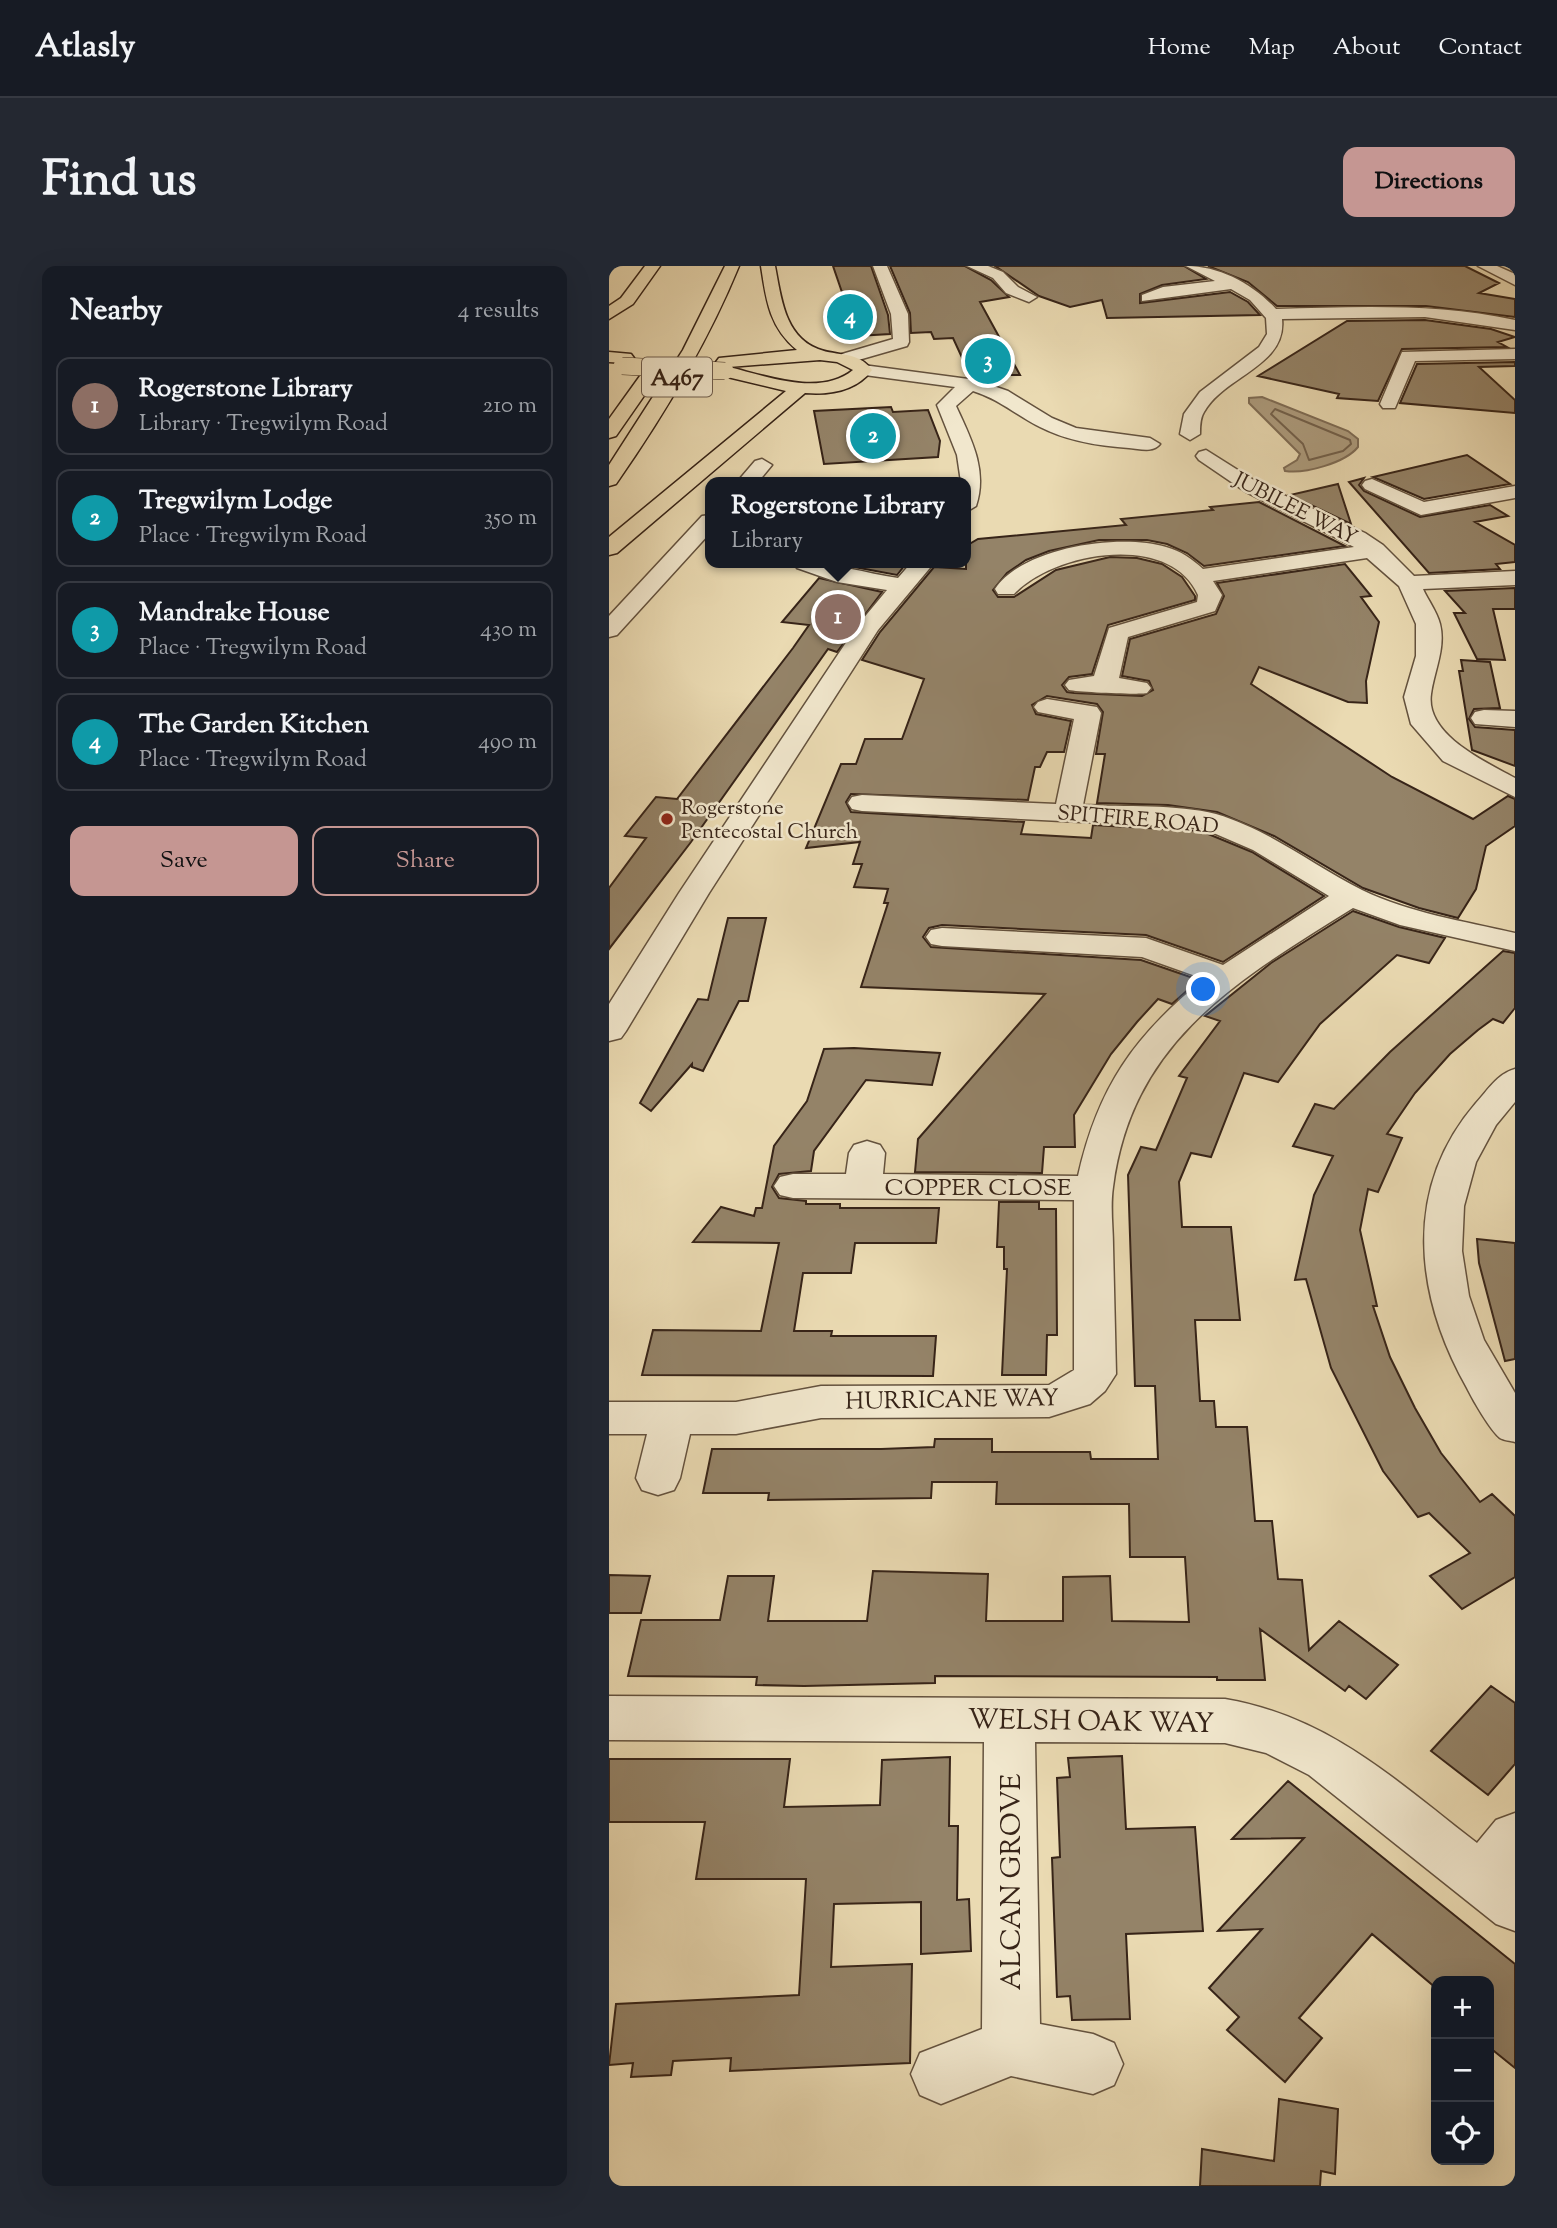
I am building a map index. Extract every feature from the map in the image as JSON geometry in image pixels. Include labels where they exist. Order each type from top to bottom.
[{"type":"main road","points":[[609,314],[627,301],[653,266]]},
{"type":"main road","name":"A467","points":[[609,480],[652,419],[704,330],[732,266]]},
{"type":"main road","points":[[768,266],[781,328],[793,341],[814,354]]},
{"type":"main road","name":"A467","points":[[609,432],[661,354]]},
{"type":"main road","points":[[616,361],[725,366],[814,354],[848,358],[863,370],[854,379],[809,387],[778,386],[725,366]]},
{"type":"main road","points":[[756,378],[753,373],[757,366],[775,359]]},
{"type":"main road","points":[[609,548],[809,387]]},
{"type":"street","points":[[848,358],[901,342],[903,335],[895,306],[880,266]]},
{"type":"street","points":[[974,266],[998,275],[1012,290],[1029,297]]},
{"type":"street","points":[[863,370],[970,384],[997,393],[1046,423],[1066,431],[1118,442],[1171,444],[1202,399],[1257,360],[1269,347],[1275,334],[1273,314],[1257,299],[1193,266]]},
{"type":"street","points":[[1485,266],[1515,281]]},
{"type":"street","points":[[1152,292],[1232,284]]},
{"type":"street","points":[[1485,318],[1505,307]]},
{"type":"street","points":[[1273,314],[1413,312],[1485,318],[1515,325]]},
{"type":"street","points":[[1389,404],[1408,356],[1515,354]]},
{"type":"street","points":[[809,387],[909,378]]},
{"type":"street","points":[[970,384],[946,405],[972,475],[971,494]]},
{"type":"street","name":"JUBILEE WAY","points":[[1171,444],[1219,444],[1220,449],[1206,456],[1253,488],[1337,527],[1375,550],[1409,583],[1428,624],[1428,656],[1417,697],[1424,724],[1453,755],[1515,789]]},
{"type":"street","points":[[751,477],[762,465]]},
{"type":"street","points":[[1372,485],[1421,509],[1515,492]]},
{"type":"street","points":[[609,630],[705,526]]},
{"type":"street","points":[[684,549],[705,551]]},
{"type":"street","points":[[1006,589],[1035,558],[1147,549],[1168,555],[1199,576],[1210,595],[1207,606],[1117,634],[1105,683]]},
{"type":"street","points":[[1199,576],[1375,550]]},
{"type":"street","points":[[819,568],[845,577],[902,586]]},
{"type":"street","points":[[609,1031],[694,893],[869,626],[918,568]]},
{"type":"street","points":[[1409,583],[1515,578]]},
{"type":"street","points":[[1074,685],[1105,683],[1138,688]]},
{"type":"street","points":[[1047,707],[1100,712],[1068,812]]},
{"type":"street","points":[[1484,718],[1515,719]]},
{"type":"street","name":"SPITFIRE ROAD","points":[[862,803],[1178,817],[1232,827],[1255,837],[1351,896],[1411,916],[1515,942]]},
{"type":"street","name":"HURRICANE WAY","points":[[609,1418],[736,1418],[821,1402],[1049,1401],[1068,1397],[1085,1388],[1095,1374],[1094,1188],[1112,1121],[1143,1058],[1181,1013],[1224,976],[1351,896]]},
{"type":"street","points":[[943,936],[1146,948],[1224,976]]},
{"type":"street","points":[[1515,1080],[1485,1111],[1459,1154],[1444,1203],[1442,1258],[1455,1315],[1486,1383],[1515,1426]]},
{"type":"street","name":"COPPER CLOSE","points":[[793,1186],[865,1170],[1094,1188]]},
{"type":"street","points":[[658,1478],[672,1419]]},
{"type":"street","name":"WELSH OAK WAY","points":[[609,1718],[1009,1718],[1225,1721],[1258,1726],[1294,1738],[1327,1759],[1498,1892]]},
{"type":"street","name":"ALCAN GROVE","points":[[1009,1718],[1011,2046]]},
{"type":"street","points":[[1498,1892],[1515,1838]]},
{"type":"street","points":[[941,2074],[1011,2046],[1093,2064]]},
{"type":"water","points":[[1262,397],[1348,431],[1358,439],[1358,447],[1344,458],[1324,466],[1303,471],[1285,471],[1284,468],[1297,460],[1300,454],[1249,403],[1249,398]]},
{"type":"building","points":[[833,266],[871,266],[888,315],[890,334],[857,336]]},
{"type":"building","points":[[890,266],[965,266],[991,280],[1009,297],[980,302],[1020,375],[977,375],[970,362],[964,362],[953,338],[934,339],[931,332],[911,333],[910,313]]},
{"type":"building","points":[[995,266],[1184,266],[1206,279],[1162,285],[1140,294],[1140,303],[1230,292],[1248,302],[1260,315],[1107,318],[1102,300],[1070,307],[1039,296]]},
{"type":"building","points":[[1208,266],[1465,266],[1499,283],[1479,293],[1515,299],[1515,317],[1426,306],[1277,306],[1248,282]]},
{"type":"building","points":[[1425,320],[1491,329],[1515,337],[1498,342],[1507,347],[1402,349],[1378,401],[1337,398],[1339,394],[1258,376],[1347,321]]},
{"type":"building","points":[[1515,362],[1515,366],[1479,367],[1515,400],[1515,413],[1400,403],[1417,364]]},
{"type":"building","points":[[891,407],[893,412],[928,410],[940,441],[938,457],[824,464],[814,411]]},
{"type":"building","points":[[1467,455],[1510,484],[1424,499],[1373,477]]},
{"type":"building","points":[[1364,478],[1359,485],[1364,491],[1420,517],[1490,505],[1508,516],[1475,522],[1515,545],[1515,562],[1496,564],[1500,569],[1429,573],[1349,482]]},
{"type":"building","points":[[1338,484],[1351,524],[1290,495]]},
{"type":"building","points":[[1259,502],[1345,546],[1204,566],[1187,553],[1167,544],[1147,540],[1099,540],[1049,551],[1026,560],[1007,573],[993,590],[998,597],[1014,597],[1056,570],[1110,557],[1137,558],[1162,564],[1182,577],[1195,600],[1108,625],[1092,674],[1069,677],[1062,685],[1067,692],[1074,693],[1142,696],[1153,690],[1149,681],[1122,676],[1130,639],[1216,614],[1224,596],[1217,583],[1345,564],[1371,596],[1361,597],[1379,622],[1366,681],[1367,703],[1348,702],[1259,667],[1251,684],[1392,777],[1473,819],[1508,796],[1515,799],[1515,826],[1486,846],[1476,889],[1458,918],[1419,908],[1363,888],[1274,836],[1217,812],[1168,805],[1097,803],[1105,754],[1096,754],[1103,712],[1097,704],[1047,696],[1032,705],[1036,714],[1071,721],[1064,752],[1047,752],[1040,767],[1035,767],[1028,800],[851,794],[846,802],[851,812],[1024,822],[1021,834],[1091,838],[1093,825],[1201,831],[1252,852],[1324,896],[1223,962],[1146,935],[942,925],[929,928],[923,937],[931,947],[1141,960],[1199,980],[1172,1004],[1158,999],[1137,1022],[1111,1054],[1074,1115],[1075,1147],[1044,1147],[1042,1173],[915,1172],[918,1139],[1045,994],[861,987],[888,903],[884,903],[888,889],[854,887],[862,864],[853,864],[860,842],[806,848],[841,764],[856,764],[865,739],[902,739],[924,679],[862,660],[880,632],[933,568],[971,568],[971,543],[978,539],[1126,525],[1121,519],[1213,510],[1210,507]]},
{"type":"building","points":[[860,568],[903,568],[897,575]]},
{"type":"building","points":[[819,578],[882,592],[837,652],[828,649],[691,842],[609,949],[609,888],[646,838],[625,836],[656,797],[677,799],[793,648],[809,625],[782,622]]},
{"type":"building","points":[[1515,588],[1515,609],[1493,609],[1505,660],[1477,659],[1454,613],[1465,613],[1445,591]]},
{"type":"building","points":[[1461,660],[1490,662],[1500,708],[1474,709],[1469,719],[1475,727],[1515,730],[1515,766],[1472,750],[1459,671],[1463,671]]},
{"type":"building","points":[[1353,911],[1399,927],[1445,938],[1429,963],[1397,955],[1320,1024],[1278,1082],[1244,1073],[1211,1157],[1191,1153],[1179,1182],[1182,1227],[1231,1227],[1240,1320],[1195,1320],[1200,1401],[1214,1401],[1216,1427],[1247,1427],[1255,1521],[1272,1521],[1278,1579],[1302,1580],[1309,1650],[1339,1621],[1398,1665],[1366,1699],[1349,1686],[1345,1691],[1260,1629],[1265,1680],[1217,1680],[1217,1677],[935,1676],[935,1683],[804,1686],[756,1685],[757,1677],[628,1676],[641,1620],[720,1620],[728,1576],[774,1576],[768,1621],[867,1621],[873,1571],[988,1574],[986,1621],[1063,1621],[1063,1577],[1110,1576],[1112,1621],[1189,1622],[1185,1557],[1130,1557],[1129,1504],[996,1504],[997,1482],[932,1482],[931,1498],[768,1500],[769,1493],[703,1493],[712,1449],[881,1449],[934,1447],[935,1439],[992,1439],[992,1452],[1090,1452],[1091,1459],[1158,1459],[1155,1386],[1135,1386],[1128,1175],[1141,1147],[1156,1150],[1187,1078],[1179,1076],[1220,1021],[1205,1016],[1271,963]]},
{"type":"building","points":[[728,918],[766,918],[748,1001],[739,1001],[703,1071],[692,1067],[692,1064],[651,1111],[640,1103],[698,999],[708,1000]]},
{"type":"building","points":[[1503,951],[1515,953],[1515,1008],[1503,1023],[1493,1019],[1478,1030],[1450,1054],[1415,1093],[1387,1134],[1402,1138],[1378,1192],[1368,1189],[1360,1230],[1377,1306],[1373,1306],[1390,1357],[1415,1408],[1441,1453],[1480,1502],[1492,1494],[1515,1516],[1515,1577],[1462,1609],[1430,1576],[1470,1553],[1429,1513],[1418,1517],[1383,1471],[1331,1368],[1306,1279],[1295,1280],[1314,1195],[1333,1156],[1293,1146],[1315,1104],[1334,1109],[1390,1052]]},
{"type":"building","points":[[824,1049],[940,1053],[932,1085],[866,1080],[814,1151],[811,1171],[779,1174],[772,1187],[779,1198],[806,1201],[806,1204],[840,1204],[840,1208],[939,1208],[936,1243],[855,1243],[851,1273],[803,1273],[794,1331],[832,1331],[831,1336],[936,1336],[933,1376],[642,1375],[653,1330],[761,1331],[779,1243],[693,1242],[721,1207],[754,1216],[756,1208],[762,1208],[774,1146],[807,1101]]},
{"type":"building","points":[[999,1202],[1039,1202],[1039,1209],[1056,1209],[1057,1335],[1047,1335],[1046,1375],[1002,1375],[1007,1269],[1004,1269],[1004,1247],[997,1247]]},
{"type":"building","points":[[1477,1239],[1515,1243],[1515,1359],[1505,1361],[1479,1263]]},
{"type":"building","points":[[609,1575],[650,1576],[641,1613],[609,1613]]},
{"type":"building","points":[[1491,1686],[1515,1703],[1515,1764],[1488,1795],[1431,1751]]},
{"type":"building","points":[[1122,1756],[1126,1829],[1195,1827],[1203,1931],[1126,1934],[1130,2019],[1072,2020],[1070,1996],[1057,1997],[1052,1858],[1060,1857],[1057,1778],[1070,1777],[1068,1758]]},
{"type":"building","points":[[950,1757],[949,1826],[958,1826],[957,1900],[969,1899],[971,1951],[921,1954],[921,1902],[834,1904],[831,1967],[912,1964],[910,2063],[730,2071],[731,2058],[673,2061],[671,2075],[631,2077],[633,2063],[609,2065],[616,2004],[799,1995],[806,1879],[696,1879],[705,1822],[609,1822],[609,1759],[790,1759],[784,1807],[880,1805],[882,1760]]},
{"type":"building","points":[[1288,1781],[1515,1964],[1515,2068],[1494,2051],[1494,1976],[1431,1976],[1431,1984],[1372,1934],[1299,2018],[1322,2038],[1285,2082],[1227,2030],[1239,2017],[1209,1988],[1262,1929],[1218,1931],[1304,1838],[1232,1839]]},
{"type":"building","points":[[1279,2099],[1338,2109],[1335,2174],[1321,2171],[1320,2186],[1200,2186],[1202,2149],[1274,2161]]},
{"type":"place","name":"The Garden Kitchen","points":[[850,317]]},
{"type":"place","name":"Mandrake House","points":[[988,361]]},
{"type":"place","name":"Tregwilym Lodge","points":[[873,436]]},
{"type":"place","name":"Rogerstone Library","points":[[838,617]]},
{"type":"place","name":"Rogerstone Pentecostal Church","points":[[667,819]]}]
